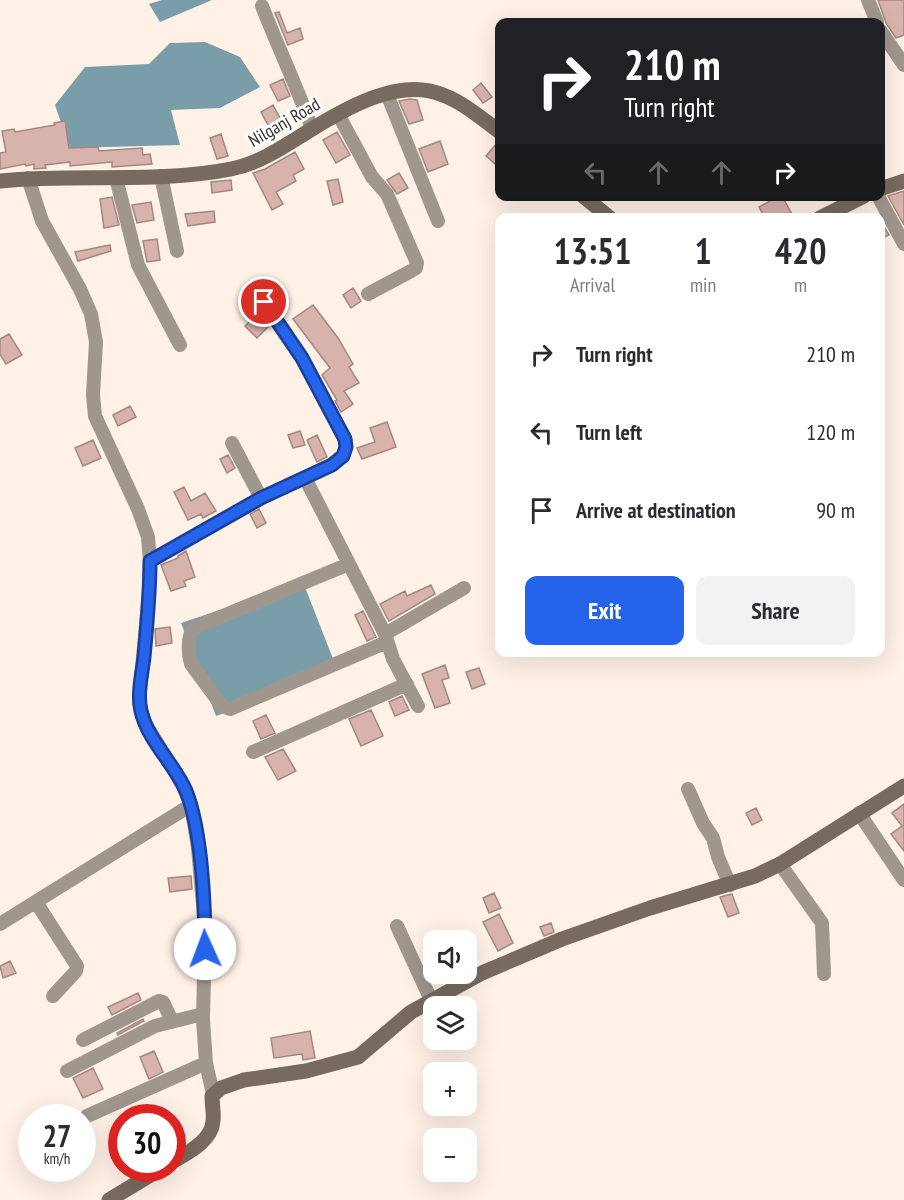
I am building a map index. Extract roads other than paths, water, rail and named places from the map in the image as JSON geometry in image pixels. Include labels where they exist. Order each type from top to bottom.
[{"type":"street","points":[[868,0],[875,18]]},
{"type":"street","points":[[262,6],[312,129]]},
{"type":"street","points":[[885,38],[904,66]]},
{"type":"street","name":"Nilganj Road","points":[[0,181],[27,178],[194,176],[234,168],[261,160],[338,114],[379,96],[416,90],[441,94],[468,108],[495,128]]},
{"type":"street","points":[[387,94],[438,221]]},
{"type":"street","points":[[338,114],[372,177],[387,194],[417,262],[416,268],[368,294]]},
{"type":"street","points":[[161,176],[177,251]]},
{"type":"street","points":[[27,178],[42,221],[80,289],[91,314],[96,342],[93,395],[95,416],[144,523],[150,561],[150,591],[140,690],[141,711],[151,735],[182,782],[191,805],[198,848],[205,929],[203,1014],[206,1063],[213,1094],[213,1121],[210,1132],[194,1149],[186,1154]]},
{"type":"street","points":[[116,178],[138,264],[180,345]]},
{"type":"street","points":[[885,187],[904,181]]},
{"type":"street","points":[[589,201],[604,213]]},
{"type":"street","points":[[830,213],[854,201]]},
{"type":"street","points":[[881,201],[904,244]]},
{"type":"street","points":[[150,561],[261,498],[341,459],[346,447],[345,439],[302,358],[264,302]]},
{"type":"street","points":[[232,443],[261,498]]},
{"type":"street","points":[[305,478],[418,706]]},
{"type":"street","points":[[349,564],[194,628],[190,632],[189,658],[191,664],[222,706],[230,709],[386,638],[464,588]]},
{"type":"street","points":[[254,752],[407,684]]},
{"type":"street","points":[[439,996],[482,973],[562,939],[651,908],[730,885],[780,864],[904,786]]},
{"type":"street","points":[[688,789],[703,823],[713,838],[730,885]]},
{"type":"street","points":[[0,924],[191,805]]},
{"type":"street","points":[[859,813],[904,880]]},
{"type":"street","points":[[780,864],[822,923],[824,974]]},
{"type":"street","points":[[36,902],[76,966],[76,971],[53,996]]},
{"type":"street","points":[[397,926],[429,996]]},
{"type":"street","points":[[83,1040],[159,1001],[163,1002],[172,1022]]},
{"type":"street","points":[[213,1094],[221,1088],[244,1080],[306,1071],[358,1057],[404,1017],[423,1005]]},
{"type":"street","points":[[67,1071],[149,1028],[203,1014]]},
{"type":"street","points":[[96,1112],[206,1063]]},
{"type":"street","points":[[109,1200],[139,1182]]},
{"type":"water","points":[[162,0],[212,0],[160,22],[149,4]]},
{"type":"water","points":[[205,42],[240,57],[260,87],[220,108],[171,110],[180,145],[70,148],[55,105],[85,67],[149,64],[170,43]]},
{"type":"water","points":[[303,582],[337,669],[216,716],[181,623]]}]
